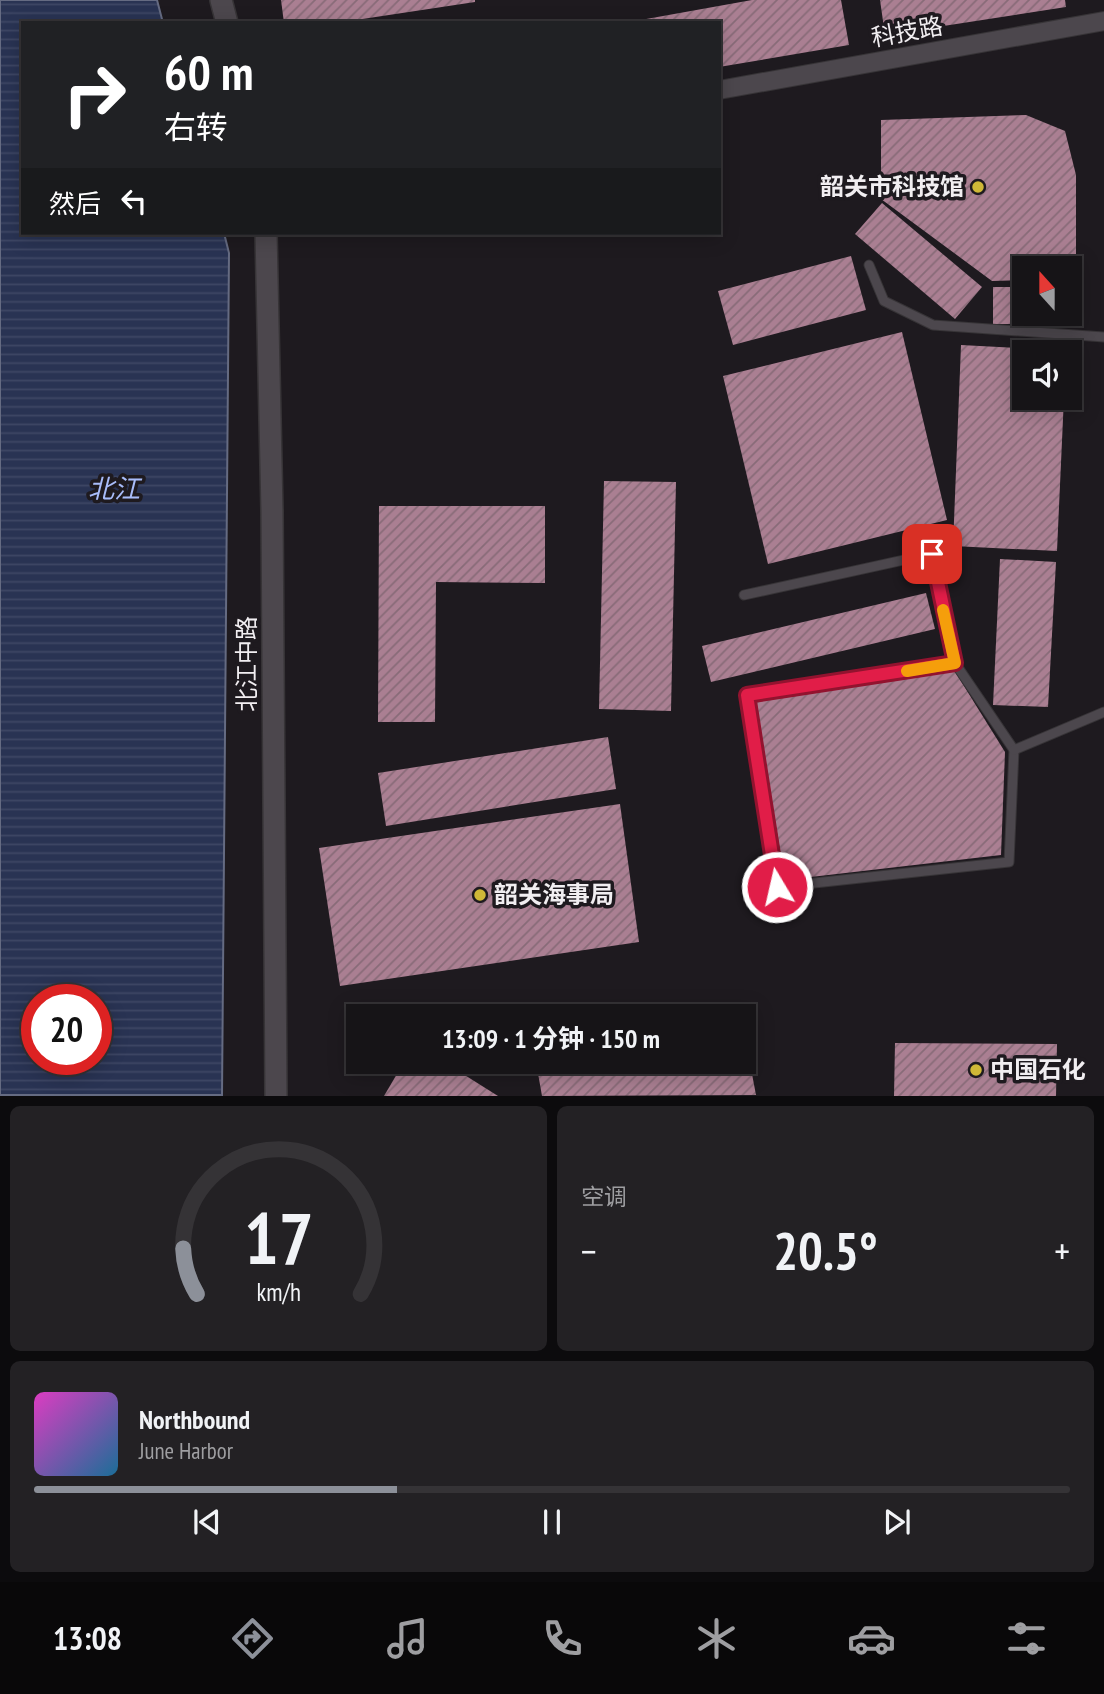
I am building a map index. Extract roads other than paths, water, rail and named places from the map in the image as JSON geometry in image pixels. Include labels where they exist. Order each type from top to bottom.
[{"type":"street","points":[[221,0],[226,21]]},
{"type":"street","name":"科技路","points":[[721,90],[1104,21]]},
{"type":"street","name":"北江中路","points":[[266,235],[272,525],[276,1096]]},
{"type":"lane","points":[[869,265],[884,301],[933,325],[1104,337]]},
{"type":"lane","points":[[744,595],[932,554],[955,663],[1014,750],[1009,862],[777,887],[747,695],[955,663]]},
{"type":"lane","points":[[1014,750],[1104,712]]},
{"type":"water","name":"北江","points":[[0,0],[157,0],[162,21],[21,21],[21,235],[224,235],[229,253],[222,1095],[0,1095]]},
{"type":"place","name":"韶关市科技馆","points":[[978,187]]},
{"type":"place","name":"韶关海事局","points":[[480,895]]},
{"type":"place","name":"中国石化","points":[[976,1070]]}]
